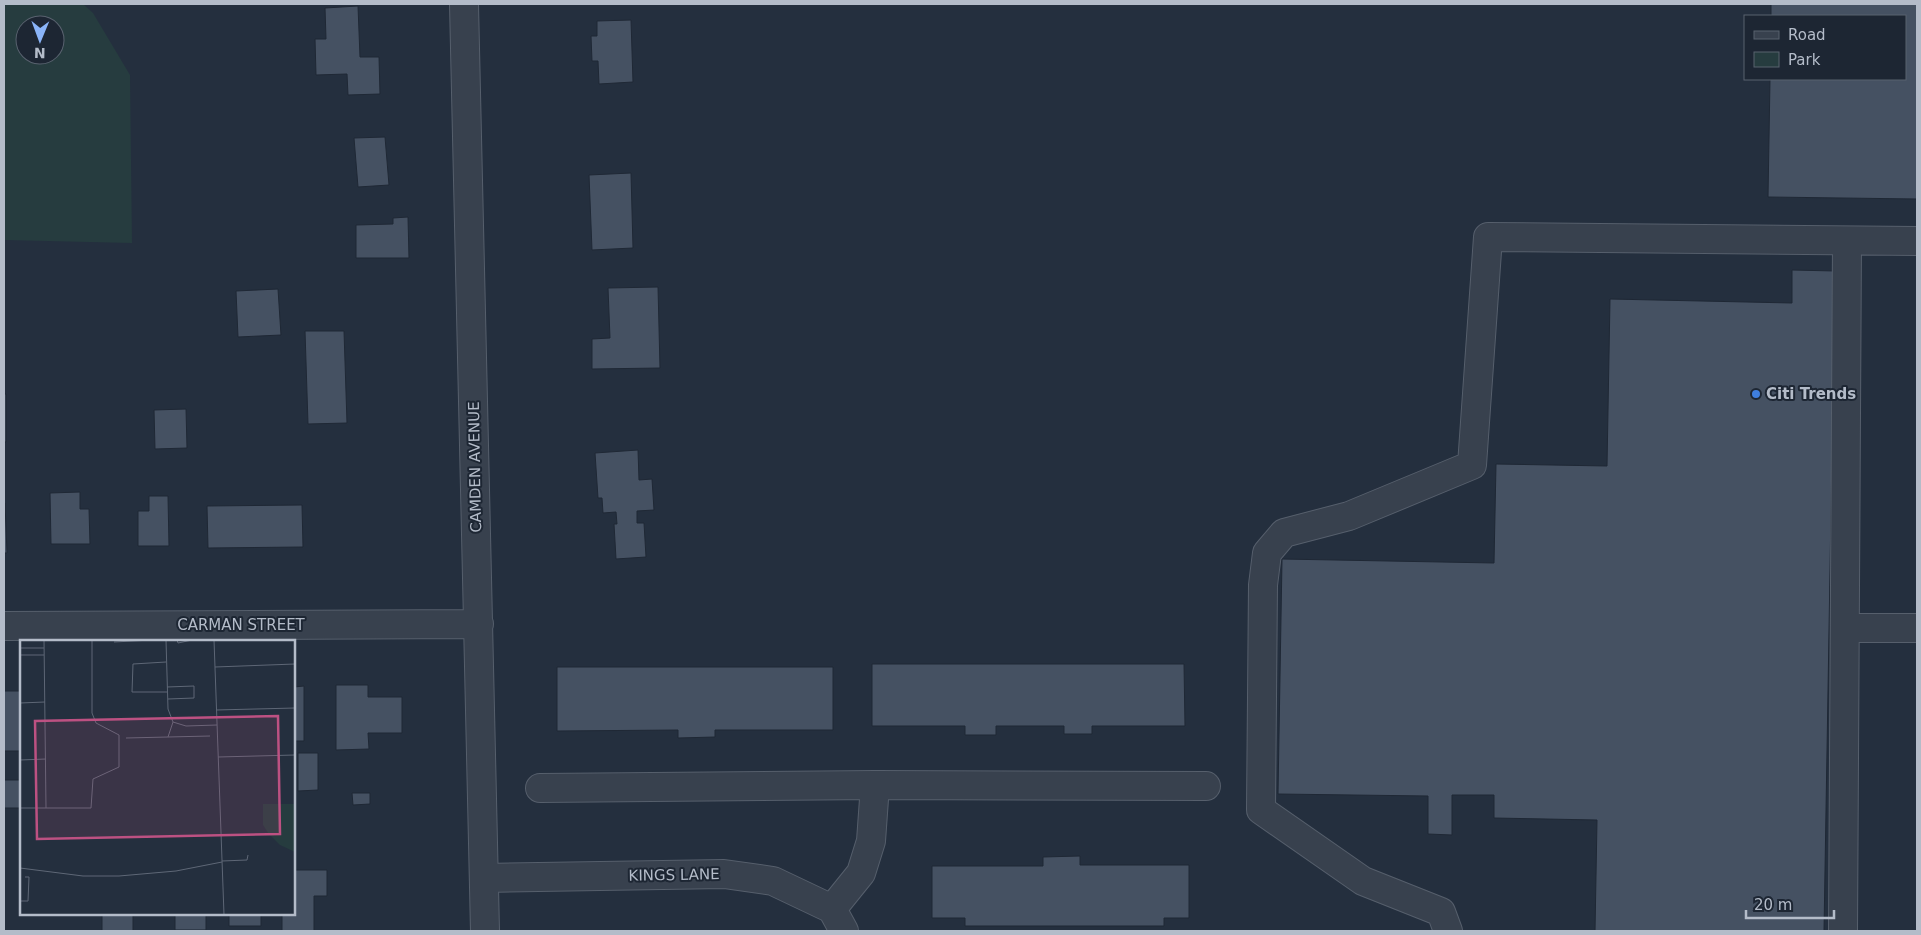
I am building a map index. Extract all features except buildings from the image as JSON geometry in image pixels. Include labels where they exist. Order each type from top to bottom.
[{"type":"street","name":"CAMDEN AVENUE","points":[[464,4],[479,624],[484,931]]},
{"type":"street","points":[[1448,931],[1441,912],[1363,881],[1261,810],[1263,586],[1267,553],[1284,532],[1349,516],[1472,465],[1488,237],[1917,241]]},
{"type":"street","points":[[1843,931],[1847,240]]},
{"type":"street","name":"CARMAN STREET","points":[[4,626],[479,624]]},
{"type":"street","points":[[1845,628],[1917,628]]},
{"type":"street","points":[[838,920],[861,872],[871,841],[876,785]]},
{"type":"street","points":[[540,788],[876,785],[1206,786]]},
{"type":"street","name":"KINGS LANE","points":[[484,878],[724,874],[773,881],[838,920]]},
{"type":"green space","points":[[4,4],[83,4],[93,13],[130,75],[132,243],[4,240]]},
{"type":"place","name":"Citi Trends","points":[[1756,394]]}]
